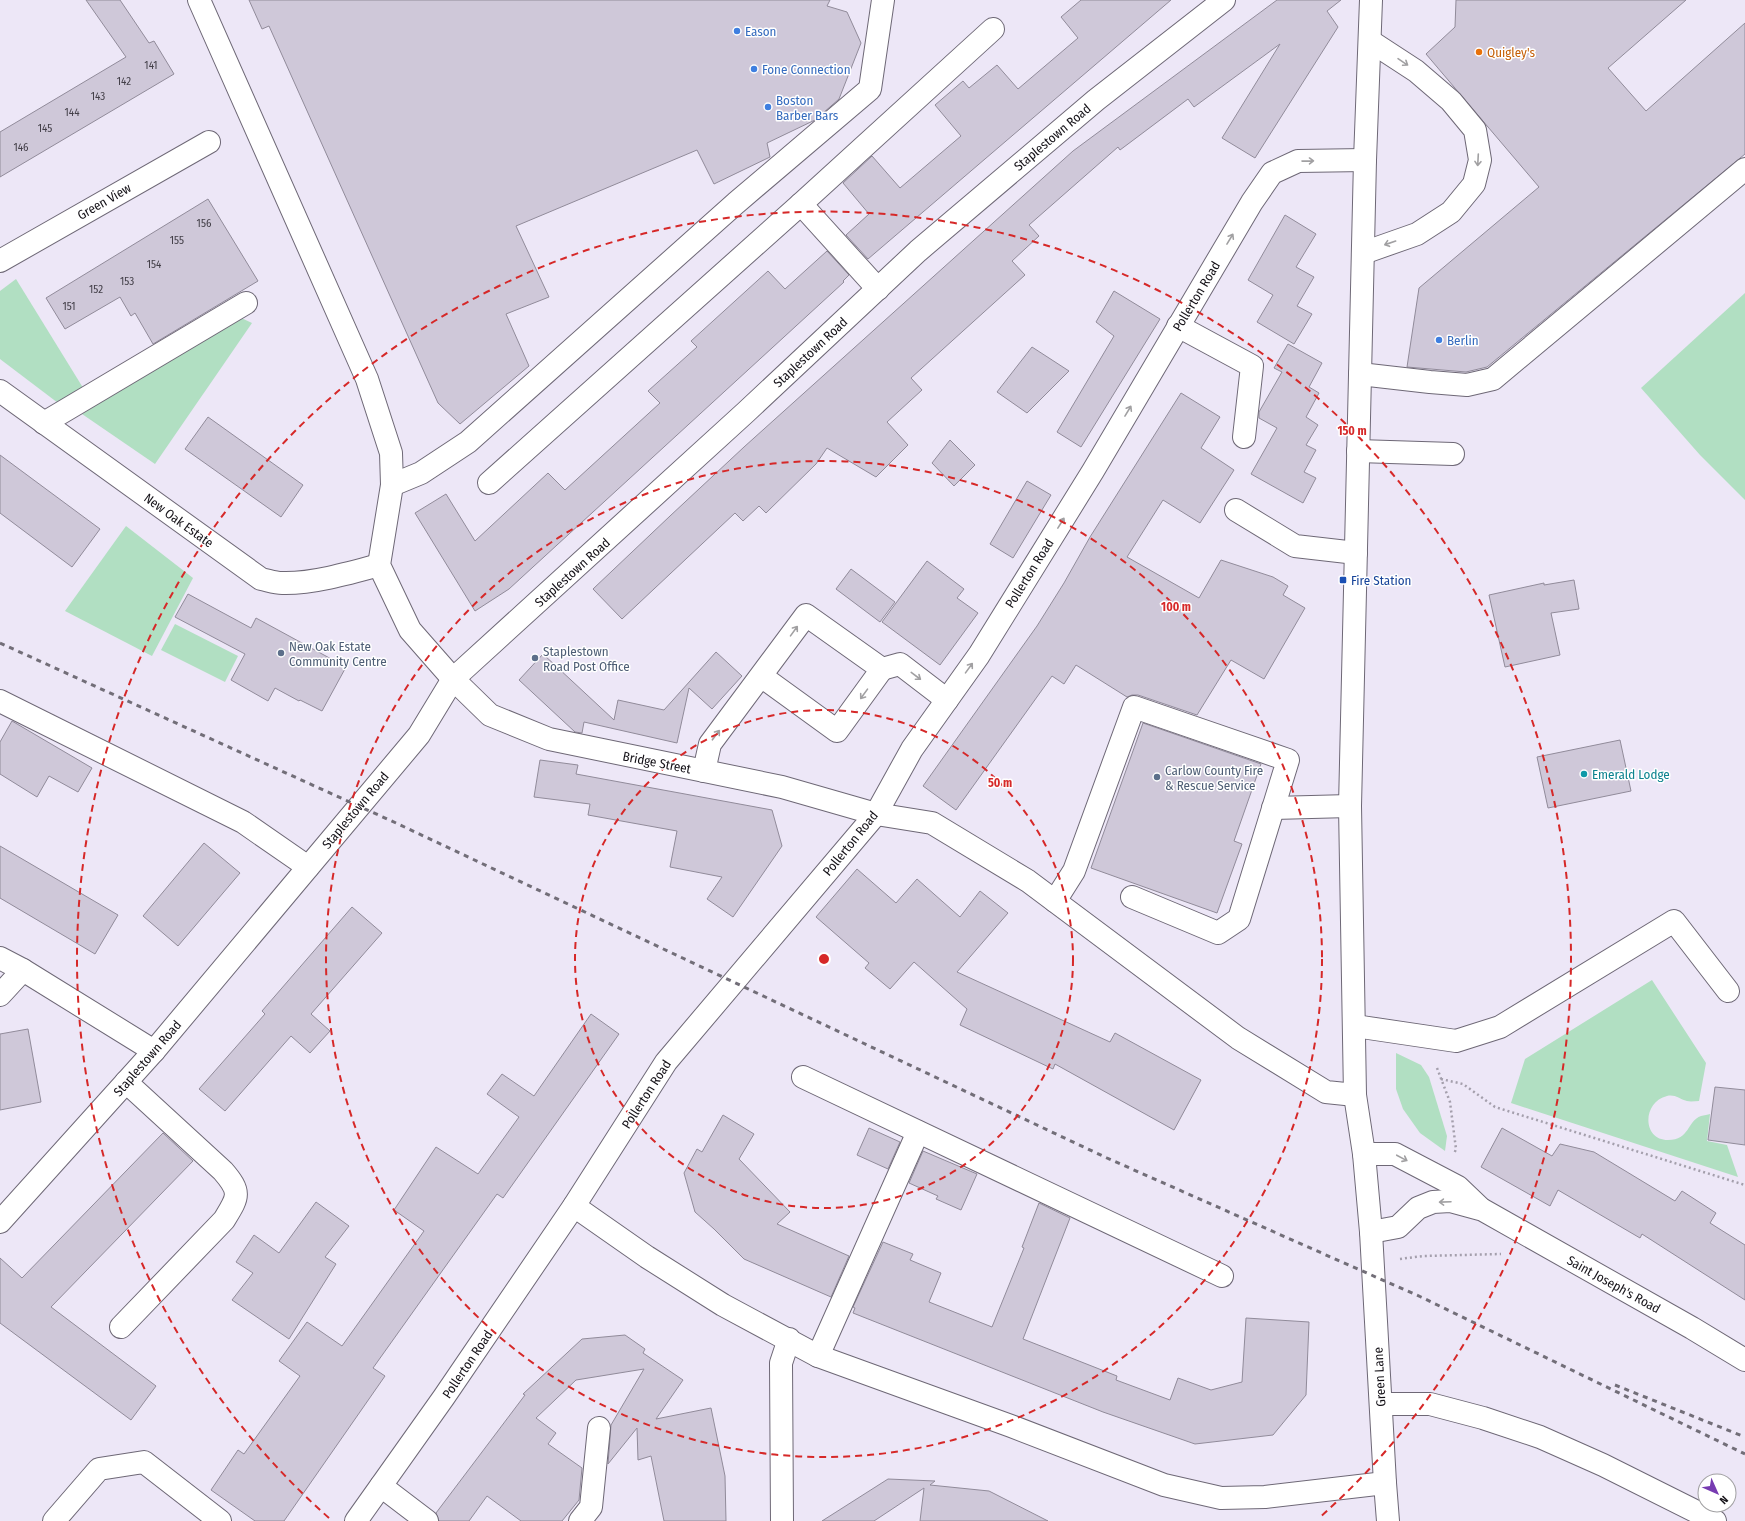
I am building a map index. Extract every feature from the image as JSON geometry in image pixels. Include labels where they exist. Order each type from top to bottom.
[{"type":"main road","points":[[199,0],[366,379],[391,453],[392,485],[379,565]]},
{"type":"main road","points":[[392,485],[421,473],[468,442],[736,203],[870,89],[883,0]]},
{"type":"main road","name":"Staplestown Road","points":[[0,1222],[154,1051],[419,735],[453,679],[918,251],[1096,100],[1224,0]]},
{"type":"main road","name":"Green Lane","points":[[1371,0],[1365,160],[1350,806],[1355,1095],[1364,1154],[1371,1232],[1384,1484],[1388,1521]]},
{"type":"main road","points":[[489,483],[801,204],[993,29]]},
{"type":"main road","points":[[1363,253],[1418,234],[1451,212],[1474,184],[1480,160],[1475,130],[1452,101],[1416,71],[1370,41]]},
{"type":"main road","name":"Green View","points":[[0,261],[209,142]]},
{"type":"main road","name":"Pollerton Road","points":[[356,1521],[382,1486],[574,1206],[666,1062],[876,814],[912,749],[979,655],[1093,471],[1178,326],[1272,173],[1298,161],[1365,160]]},
{"type":"main road","points":[[1360,374],[1467,385],[1493,379],[1745,169]]},
{"type":"main road","points":[[801,204],[878,289]]},
{"type":"main road","points":[[44,423],[246,302]]},
{"type":"main road","points":[[1178,326],[1252,366],[1244,436]]},
{"type":"main road","name":"New Oak Estate","points":[[0,391],[261,579],[282,583],[306,581],[337,576],[379,565]]},
{"type":"main road","points":[[1358,451],[1453,454]]},
{"type":"main road","points":[[1236,510],[1295,546],[1356,553]]},
{"type":"main road","name":"Bridge Street","points":[[379,565],[410,630],[453,679],[490,714],[549,739],[782,787],[876,814],[932,823],[1028,881],[1238,1038],[1326,1092],[1355,1095]]},
{"type":"main road","points":[[704,771],[710,744],[806,614],[882,669]]},
{"type":"main road","points":[[761,676],[837,731],[882,669],[900,664],[947,700]]},
{"type":"main road","points":[[0,701],[243,822],[308,866]]},
{"type":"main road","points":[[1055,901],[1074,872],[1134,706],[1288,760],[1239,919],[1218,933],[1132,897]]},
{"type":"main road","points":[[1273,808],[1350,806]]},
{"type":"main road","points":[[1355,1026],[1426,1038],[1456,1041],[1500,1027],[1674,921],[1728,991]]},
{"type":"main road","points":[[0,958],[23,970],[154,1051]]},
{"type":"main road","points":[[0,995],[23,970]]},
{"type":"main road","points":[[803,1077],[1222,1276]]},
{"type":"main road","points":[[121,1327],[224,1220],[235,1201],[235,1185],[223,1171],[126,1082]]},
{"type":"main road","points":[[818,1356],[918,1132]]},
{"type":"main road","name":"Saint Joseph's Road","points":[[1364,1154],[1395,1154],[1442,1178],[1458,1187],[1483,1210],[1745,1360]]},
{"type":"main road","name":"Saint Joseph's Road","points":[[1371,1232],[1398,1227],[1418,1208],[1433,1202],[1450,1201],[1483,1210]]},
{"type":"main road","points":[[574,1206],[647,1257],[723,1305],[789,1339],[818,1356],[1011,1426],[1164,1486],[1221,1498],[1265,1497],[1384,1484]]},
{"type":"main road","points":[[782,1521],[781,1363],[789,1339]]},
{"type":"main road","points":[[1381,1404],[1430,1404],[1483,1418],[1540,1437],[1602,1465],[1715,1521]]},
{"type":"main road","points":[[580,1521],[591,1508],[599,1428]]},
{"type":"main road","points":[[54,1521],[100,1469],[144,1462],[220,1521]]},
{"type":"main road","points":[[382,1486],[427,1521]]},
{"type":"path","points":[[1426,1038],[1450,1102],[1456,1149],[1442,1178]]},
{"type":"path","points":[[1441,1079],[1463,1084],[1495,1107],[1745,1186]]},
{"type":"path","points":[[1373,1264],[1423,1256],[1529,1253],[1537,1241]]},
{"type":"green space","points":[[16,279],[85,391],[62,406],[0,359],[0,291]]},
{"type":"green space","points":[[1745,293],[1745,500],[1700,455],[1641,388]]},
{"type":"green space","points":[[237,316],[252,323],[155,464],[82,414]]},
{"type":"green space","points":[[126,526],[193,578],[152,656],[65,611]]},
{"type":"green space","points":[[175,624],[238,656],[225,682],[161,650]]},
{"type":"green space","points":[[1652,980],[1706,1063],[1699,1101],[1688,1101],[1675,1096],[1667,1096],[1659,1100],[1653,1105],[1649,1113],[1648,1120],[1650,1128],[1653,1134],[1659,1138],[1668,1140],[1675,1139],[1684,1134],[1696,1118],[1710,1114],[1707,1141],[1727,1145],[1738,1177],[1511,1103],[1525,1059]]},
{"type":"green space","points":[[1396,1053],[1421,1065],[1429,1077],[1447,1136],[1445,1151],[1420,1133],[1403,1109],[1396,1089]]},
{"type":"building","points":[[86,0],[120,0],[149,43],[154,41],[174,74],[0,177],[0,132],[126,57]]},
{"type":"building","points":[[249,0],[830,0],[827,6],[847,12],[861,43],[839,99],[815,120],[767,143],[770,157],[714,184],[697,150],[516,226],[549,297],[506,314],[529,366],[460,424],[438,403],[269,26],[262,29]]},
{"type":"building","points":[[1081,0],[1171,0],[868,259],[846,235],[869,214],[843,183],[872,156],[900,188],[961,136],[935,105],[963,81],[969,88],[997,65],[1018,89],[1078,38],[1061,17]]},
{"type":"building","points":[[1277,0],[1341,0],[1327,11],[1338,27],[1255,158],[1222,138],[1280,44],[1194,107],[1188,99],[1120,150],[1118,147],[1029,225],[1039,236],[1012,261],[1025,275],[911,378],[922,390],[887,422],[908,445],[876,477],[827,448],[816,464],[766,513],[759,506],[743,521],[735,513],[622,619],[593,589],[744,447],[1073,151]]},
{"type":"building","points":[[1456,0],[1686,0],[1608,68],[1646,111],[1745,23],[1745,154],[1487,367],[1466,372],[1407,367],[1419,288],[1539,187],[1426,54],[1455,27]]},
{"type":"building","points":[[208,199],[258,281],[153,344],[135,313],[131,316],[120,297],[65,329],[46,298]]},
{"type":"building","points":[[1285,215],[1316,234],[1296,267],[1314,277],[1297,306],[1312,314],[1294,344],[1257,322],[1273,295],[1248,280]]},
{"type":"building","points":[[827,251],[849,275],[843,281],[844,282],[509,589],[475,611],[415,513],[446,494],[475,541],[548,473],[565,490],[660,403],[648,391],[697,347],[691,341],[768,271],[785,289]]},
{"type":"building","points":[[1114,291],[1160,319],[1081,447],[1057,432],[1114,336],[1096,322]]},
{"type":"building","points":[[1288,344],[1322,363],[1309,387],[1319,393],[1306,417],[1318,425],[1306,445],[1316,450],[1304,472],[1316,478],[1303,503],[1251,474],[1277,428],[1259,418],[1259,412],[1282,372],[1274,368]]},
{"type":"building","points":[[1032,347],[1069,371],[1027,413],[997,392]]},
{"type":"building","points":[[1181,393],[1220,417],[1201,448],[1234,470],[1200,523],[1163,500],[1127,557],[1199,598],[1221,560],[1273,577],[1288,586],[1283,595],[1305,608],[1264,679],[1231,660],[1197,715],[1138,695],[1127,697],[1076,665],[1064,684],[1052,676],[956,810],[923,786],[1037,626],[1090,537]]},
{"type":"building","points":[[208,417],[303,485],[281,517],[185,449]]},
{"type":"building","points":[[950,440],[975,465],[954,486],[932,463]]},
{"type":"building","points":[[0,455],[100,529],[72,567],[0,513]]},
{"type":"building","points":[[1027,481],[1051,495],[1013,558],[990,544]]},
{"type":"building","points":[[927,561],[964,589],[957,598],[978,613],[940,665],[882,622]]},
{"type":"building","points":[[851,569],[895,602],[880,622],[836,589]]},
{"type":"building","points":[[1574,580],[1579,609],[1551,613],[1560,655],[1505,667],[1489,595],[1544,583],[1544,585]]},
{"type":"building","name":"New Oak Estate Community Centre","points":[[188,594],[251,628],[256,618],[346,667],[322,711],[275,688],[268,701],[231,680],[245,654],[175,617]]},
{"type":"building","points":[[716,652],[742,676],[712,709],[689,688],[677,743],[584,722],[582,733],[575,732],[519,680],[543,654],[614,720],[618,700],[664,710]]},
{"type":"building","points":[[12,721],[92,768],[78,792],[49,776],[37,797],[0,774],[0,742]]},
{"type":"building","points":[[1143,723],[1261,764],[1234,841],[1242,844],[1217,913],[1091,868]]},
{"type":"building","name":"Emerald Lodge","points":[[1620,740],[1631,791],[1548,808],[1537,757]]},
{"type":"building","points":[[540,760],[578,765],[576,774],[772,810],[782,846],[733,917],[707,899],[722,877],[670,867],[677,831],[588,815],[590,804],[534,797]]},
{"type":"building","points":[[204,843],[240,873],[178,946],[143,916]]},
{"type":"building","points":[[0,846],[118,915],[95,954],[0,898]]},
{"type":"building","points":[[857,869],[896,903],[917,879],[960,917],[980,891],[1008,913],[957,972],[1110,1042],[1115,1033],[1201,1080],[1174,1130],[1055,1064],[1053,1069],[960,1025],[967,1009],[914,962],[890,989],[865,968],[869,963],[816,917]]},
{"type":"building","points":[[352,907],[382,933],[311,1014],[330,1031],[310,1053],[291,1036],[225,1111],[199,1089],[265,1014],[262,1011]]},
{"type":"building","points":[[591,1014],[619,1034],[503,1198],[497,1194],[373,1368],[385,1376],[284,1521],[255,1521],[211,1490],[238,1450],[244,1454],[300,1376],[279,1361],[307,1322],[342,1346],[424,1231],[394,1210],[436,1147],[478,1174],[519,1117],[487,1094],[502,1074],[534,1096]]},
{"type":"building","points":[[28,1029],[41,1102],[0,1110],[0,1034]]},
{"type":"building","points":[[1715,1087],[1745,1090],[1745,1145],[1708,1140]]},
{"type":"building","points":[[723,1115],[754,1134],[739,1159],[790,1212],[777,1224],[849,1256],[831,1297],[744,1259],[695,1212],[684,1173],[697,1149],[702,1152]]},
{"type":"building","points":[[869,1128],[900,1142],[888,1169],[857,1155]]},
{"type":"building","points":[[1502,1128],[1552,1156],[1560,1144],[1594,1152],[1675,1201],[1682,1191],[1716,1213],[1710,1223],[1745,1245],[1745,1300],[1642,1234],[1640,1238],[1558,1190],[1550,1206],[1481,1167]]},
{"type":"building","points":[[163,1133],[193,1161],[51,1307],[156,1386],[131,1420],[0,1323],[0,1258],[22,1278]]},
{"type":"building","points":[[923,1151],[977,1174],[961,1210],[936,1199],[938,1196],[909,1183]]},
{"type":"building","points":[[316,1202],[349,1226],[325,1257],[336,1264],[289,1339],[232,1300],[253,1273],[236,1262],[254,1235],[279,1253]]},
{"type":"building","points":[[1039,1203],[1070,1218],[1023,1339],[1117,1376],[1116,1380],[1170,1400],[1178,1378],[1211,1390],[1242,1382],[1246,1318],[1309,1322],[1306,1395],[1273,1435],[1195,1444],[1103,1412],[853,1313],[855,1308],[853,1307],[883,1242],[913,1254],[910,1260],[941,1273],[929,1302],[992,1327],[1024,1248],[1022,1247]]},
{"type":"building","points":[[625,1335],[645,1349],[643,1353],[683,1380],[656,1419],[711,1408],[725,1476],[726,1521],[664,1521],[651,1456],[638,1460],[637,1428],[608,1464],[611,1425],[644,1369],[576,1380],[536,1418],[556,1433],[548,1444],[582,1468],[579,1500],[562,1521],[521,1521],[487,1496],[469,1521],[439,1521],[436,1513],[525,1395],[523,1394],[582,1339]]},
{"type":"building","points":[[888,1479],[935,1481],[930,1485],[989,1491],[1048,1521],[920,1521],[924,1488],[874,1521],[822,1521]]},
{"type":"railway","points":[[0,643],[396,823],[1107,1158],[1421,1297],[1745,1454]]},
{"type":"railway","points":[[1615,1385],[1745,1437]]},
{"type":"place","name":"Eason","points":[[737,31]]},
{"type":"place","name":"Quigley's","points":[[1479,52]]},
{"type":"place","name":"Fone Connection","points":[[754,69]]},
{"type":"place","name":"Boston Barber Bars","points":[[768,107]]},
{"type":"place","name":"Berlin","points":[[1439,340]]},
{"type":"place","name":"Fire Station","points":[[1343,580]]},
{"type":"place","name":"New Oak Estate Community Centre","points":[[281,653]]},
{"type":"place","name":"Staplestown Road Post Office","points":[[535,658]]},
{"type":"place","name":"Emerald Lodge","points":[[1584,774]]},
{"type":"place","name":"Carlow County Fire & Rescue Service","points":[[1157,777]]}]
